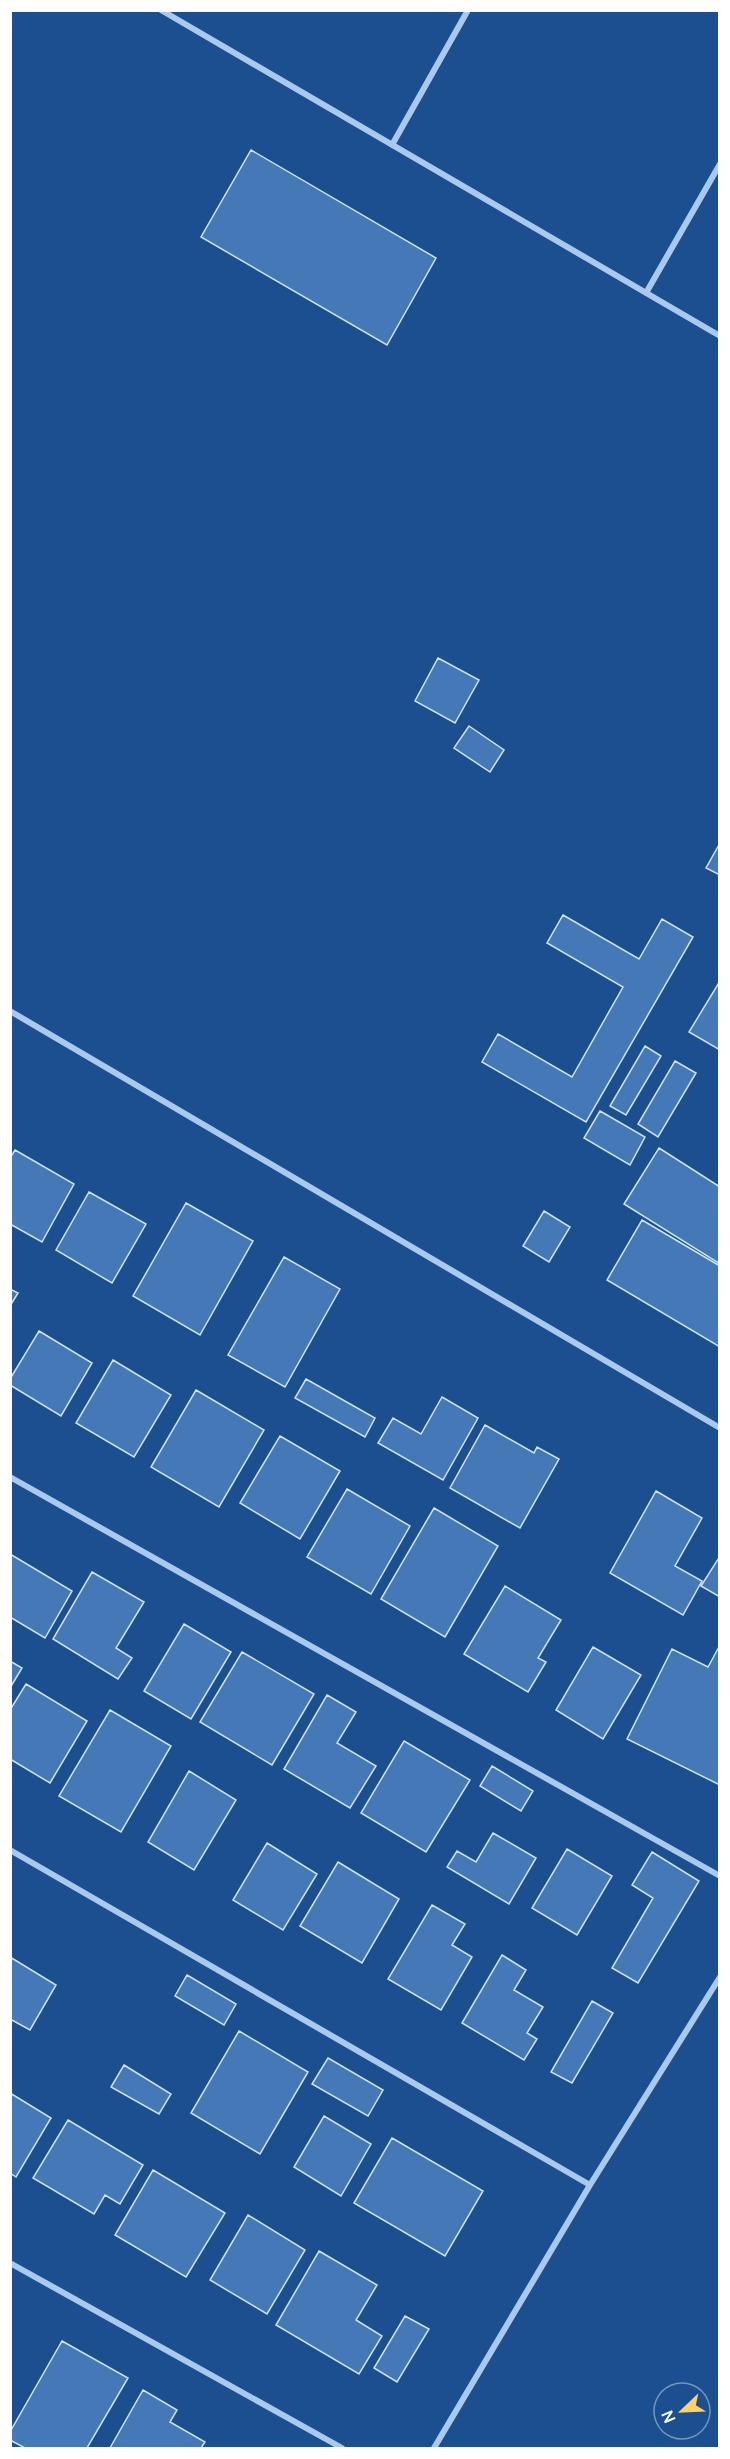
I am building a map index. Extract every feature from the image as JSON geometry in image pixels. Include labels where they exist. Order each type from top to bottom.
[{"type":"street","points":[[161,10],[720,336]]},
{"type":"street","points":[[392,145],[468,10]]},
{"type":"street","points":[[646,293],[720,164]]},
{"type":"street","points":[[10,1011],[720,1428]]},
{"type":"street","points":[[10,1477],[720,1876]]},
{"type":"street","points":[[10,1850],[590,2185]]},
{"type":"street","points":[[434,2448],[590,2185],[720,1977]]},
{"type":"street","points":[[10,2263],[342,2448]]},
{"type":"building","points":[[251,150],[436,258],[387,345],[201,237]]},
{"type":"building","points":[[438,658],[479,680],[455,723],[415,701]]},
{"type":"building","points":[[469,726],[504,750],[490,772],[454,748]]},
{"type":"building","points":[[720,843],[720,875],[706,868]]},
{"type":"building","points":[[563,915],[639,959],[662,919],[693,937],[586,1122],[482,1062],[498,1034],[572,1077],[623,987],[547,943]]},
{"type":"building","points":[[720,981],[720,1050],[689,1032]]},
{"type":"building","points":[[645,1046],[661,1056],[626,1115],[610,1106]]},
{"type":"building","points":[[675,1061],[696,1073],[658,1137],[638,1124]]},
{"type":"building","points":[[600,1111],[645,1137],[630,1165],[584,1138]]},
{"type":"building","points":[[659,1148],[720,1187],[720,1264],[624,1204]]},
{"type":"building","points":[[15,1150],[74,1184],[42,1242],[10,1224],[10,1158]]},
{"type":"building","points":[[89,1192],[146,1224],[112,1283],[56,1250]]},
{"type":"building","points":[[186,1203],[253,1241],[200,1335],[133,1296]]},
{"type":"building","points":[[544,1211],[570,1227],[549,1262],[523,1246]]},
{"type":"building","points":[[642,1220],[720,1266],[720,1347],[607,1280]]},
{"type":"building","points":[[284,1257],[340,1289],[285,1387],[228,1355]]},
{"type":"building","points":[[10,1289],[18,1293],[10,1306]]},
{"type":"building","points":[[39,1331],[92,1363],[61,1416],[10,1385],[10,1379]]},
{"type":"building","points":[[113,1360],[171,1395],[134,1457],[76,1423]]},
{"type":"building","points":[[306,1379],[375,1418],[365,1437],[295,1398]]},
{"type":"building","points":[[196,1390],[264,1430],[219,1507],[151,1467]]},
{"type":"building","points":[[442,1397],[478,1418],[443,1480],[378,1443],[393,1418],[421,1434]]},
{"type":"building","points":[[485,1425],[534,1453],[537,1447],[559,1459],[520,1528],[450,1488]]},
{"type":"building","points":[[280,1436],[340,1471],[300,1539],[240,1503]]},
{"type":"building","points":[[347,1489],[410,1526],[371,1594],[307,1557]]},
{"type":"building","points":[[656,1491],[702,1518],[675,1566],[702,1581],[683,1615],[610,1573]]},
{"type":"building","points":[[434,1508],[498,1546],[445,1637],[381,1599]]},
{"type":"building","points":[[10,1554],[72,1591],[45,1638],[10,1617]]},
{"type":"building","points":[[720,1556],[720,1597],[701,1586]]},
{"type":"building","points":[[92,1572],[144,1602],[116,1648],[132,1658],[118,1679],[53,1639]]},
{"type":"building","points":[[505,1586],[561,1620],[538,1658],[546,1662],[528,1692],[464,1654]]},
{"type":"building","points":[[184,1624],[231,1652],[191,1719],[144,1691]]},
{"type":"building","points":[[720,1645],[720,1785],[627,1739],[672,1649],[708,1667]]},
{"type":"building","points":[[593,1647],[641,1675],[603,1739],[556,1710]]},
{"type":"building","points":[[242,1652],[314,1694],[272,1765],[200,1722]]},
{"type":"building","points":[[10,1661],[22,1668],[10,1688]]},
{"type":"building","points":[[26,1684],[87,1721],[50,1783],[10,1759],[10,1710]]},
{"type":"building","points":[[327,1695],[356,1712],[337,1743],[376,1766],[350,1808],[284,1769]]},
{"type":"building","points":[[110,1710],[171,1746],[121,1832],[59,1796]]},
{"type":"building","points":[[404,1741],[470,1780],[426,1852],[361,1813]]},
{"type":"building","points":[[492,1766],[533,1791],[521,1811],[480,1786]]},
{"type":"building","points":[[189,1771],[236,1800],[194,1870],[148,1842]]},
{"type":"building","points":[[493,1833],[536,1858],[509,1904],[447,1867],[457,1851],[476,1862]]},
{"type":"building","points":[[267,1843],[317,1874],[283,1930],[233,1900]]},
{"type":"building","points":[[567,1849],[612,1876],[577,1935],[532,1908]]},
{"type":"building","points":[[652,1852],[699,1881],[638,1983],[612,1968],[653,1898],[632,1885]]},
{"type":"building","points":[[338,1862],[399,1899],[362,1963],[300,1926]]},
{"type":"building","points":[[432,1905],[465,1924],[452,1945],[472,1957],[441,2010],[388,1979]]},
{"type":"building","points":[[502,1955],[526,1970],[514,1990],[543,2007],[527,2033],[537,2039],[524,2060],[462,2023]]},
{"type":"building","points":[[10,1957],[56,1985],[30,2030],[10,2019]]},
{"type":"building","points":[[187,1975],[236,2004],[224,2025],[175,1996]]},
{"type":"building","points":[[592,2001],[613,2013],[572,2083],[551,2072]]},
{"type":"building","points":[[239,2031],[308,2072],[260,2154],[191,2113]]},
{"type":"building","points":[[328,2058],[383,2090],[368,2116],[312,2084]]},
{"type":"building","points":[[124,2065],[171,2094],[159,2114],[111,2087]]},
{"type":"building","points":[[10,2093],[51,2118],[16,2177],[10,2173]]},
{"type":"building","points":[[324,2116],[371,2144],[341,2196],[294,2167]]},
{"type":"building","points":[[68,2120],[143,2165],[120,2204],[105,2195],[94,2214],[33,2178]]},
{"type":"building","points":[[392,2138],[483,2191],[445,2256],[354,2203]]},
{"type":"building","points":[[153,2170],[225,2213],[186,2277],[115,2235]]},
{"type":"building","points":[[248,2215],[305,2250],[267,2314],[210,2280]]},
{"type":"building","points":[[319,2251],[377,2285],[356,2320],[382,2336],[359,2374],[276,2325]]},
{"type":"building","points":[[405,2316],[429,2329],[397,2382],[374,2368]]},
{"type":"building","points":[[62,2341],[128,2378],[87,2448],[25,2448],[10,2440],[10,2432]]},
{"type":"building","points":[[143,2390],[177,2410],[170,2422],[205,2442],[201,2448],[110,2448]]}]
